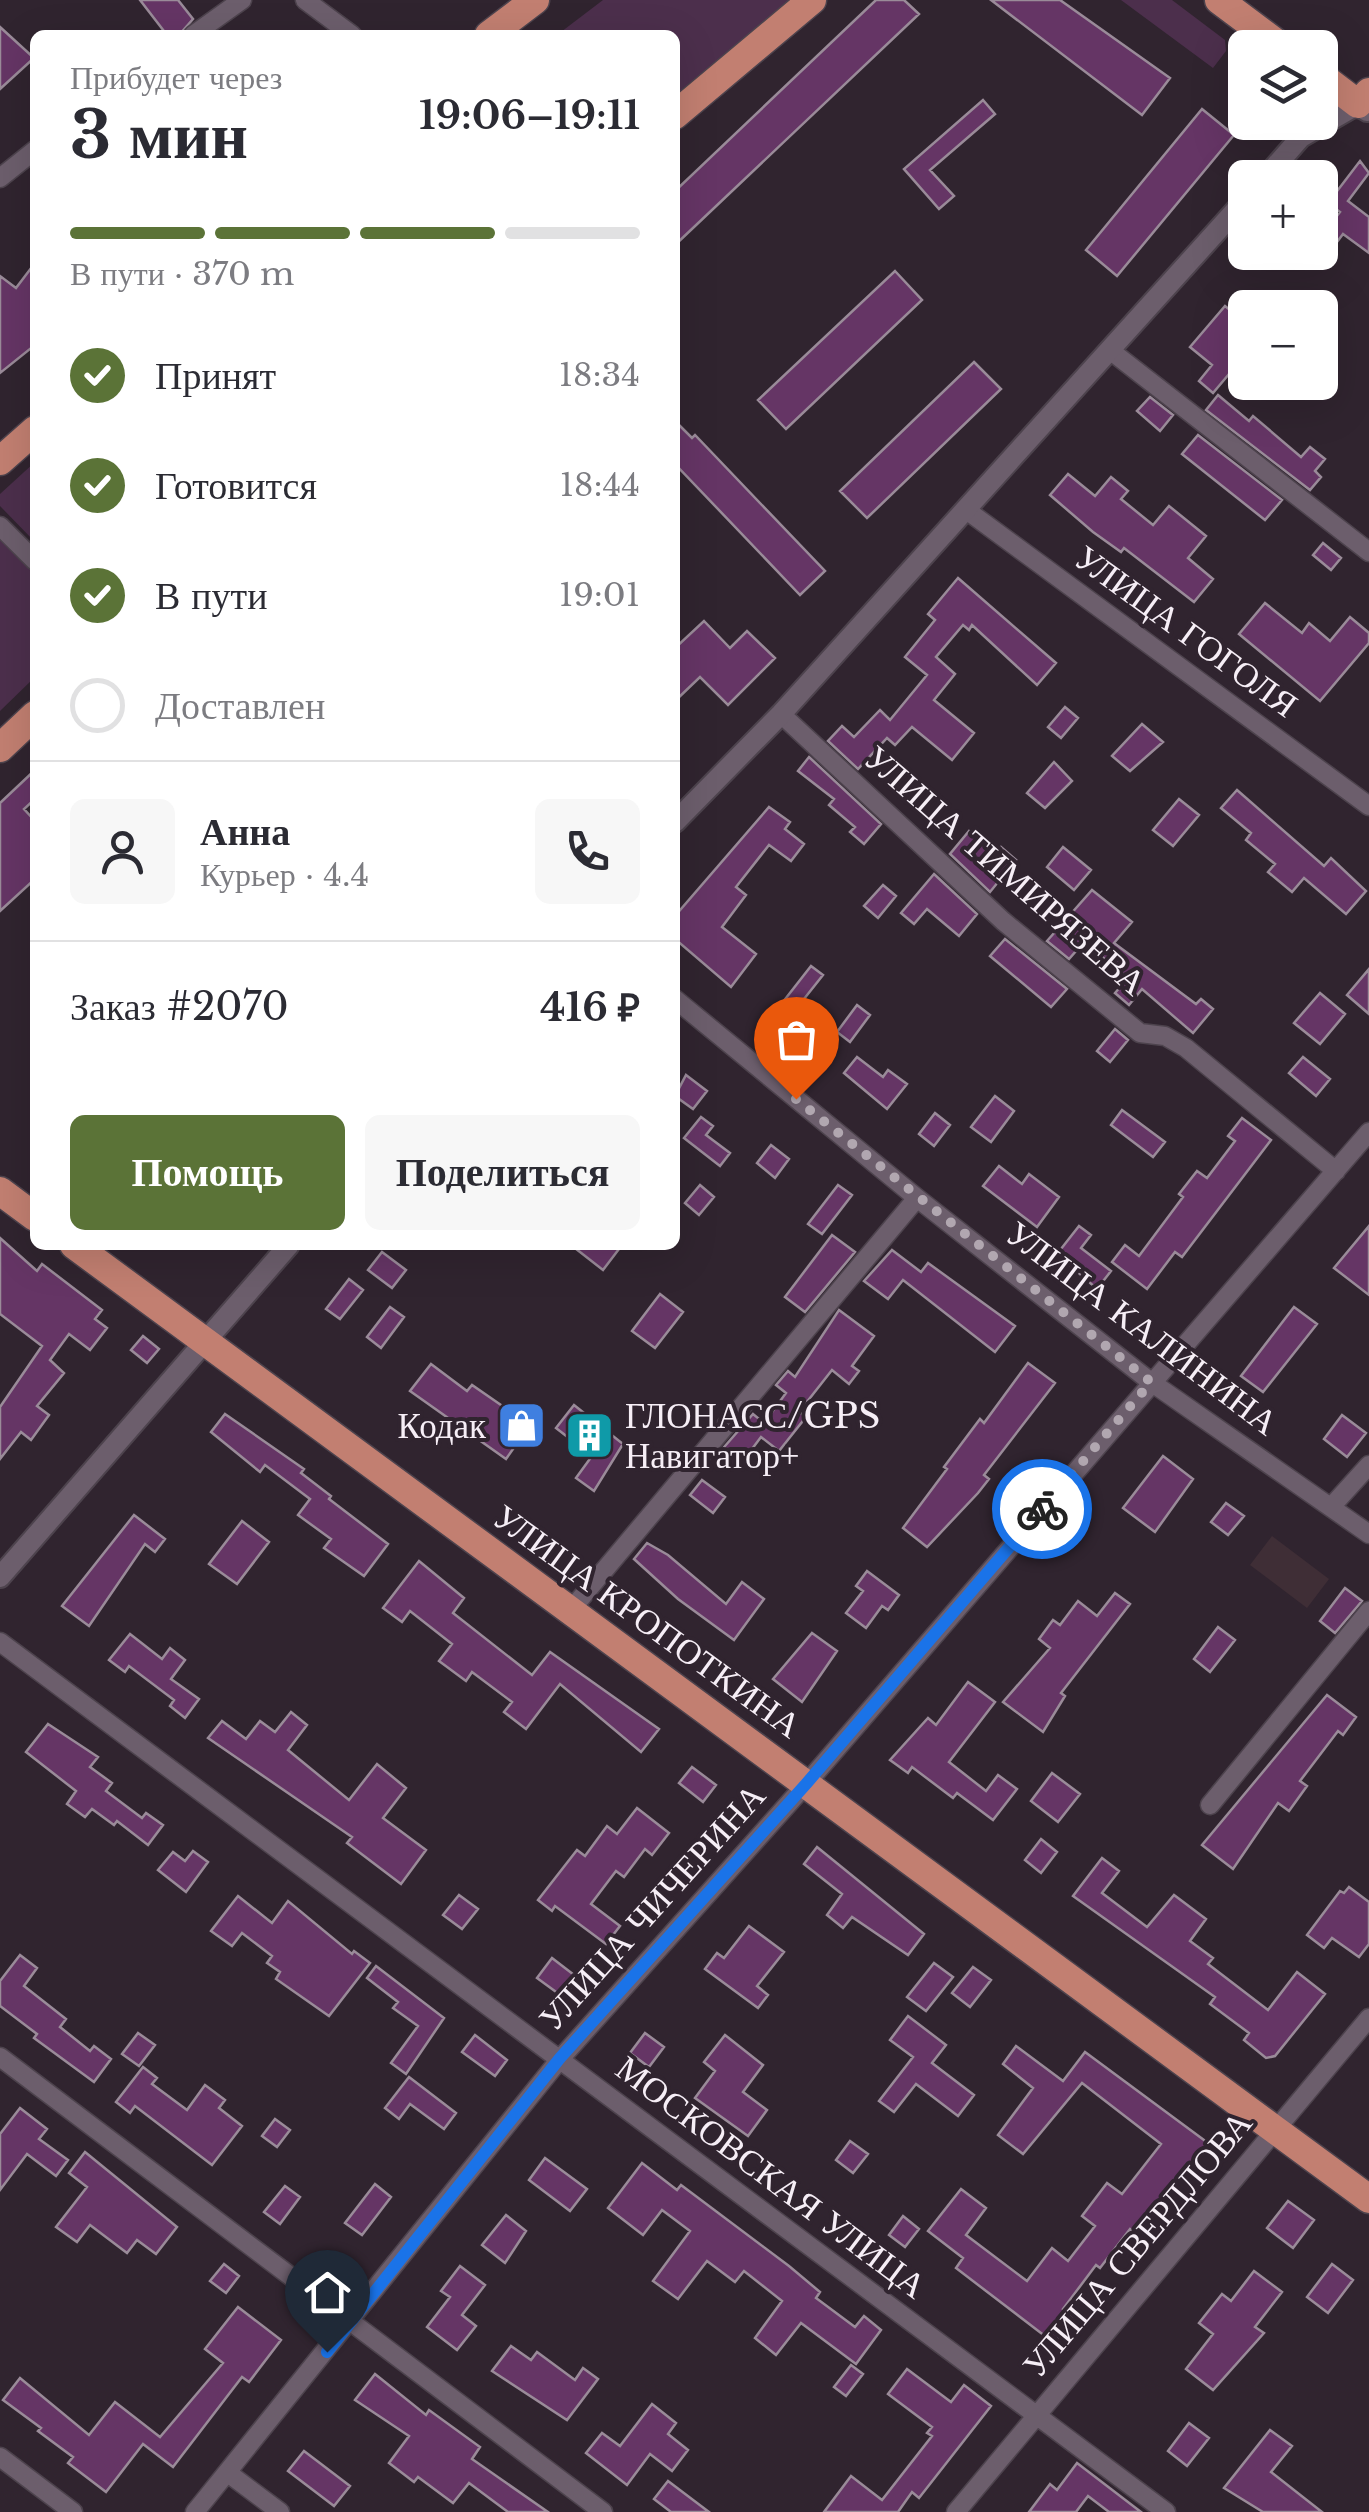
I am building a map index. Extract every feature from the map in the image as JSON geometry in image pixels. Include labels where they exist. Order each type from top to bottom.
[{"type":"main road","points":[[496,30],[535,0]]},
{"type":"main road","points":[[680,111],[812,0]]},
{"type":"main road","points":[[1220,0],[1259,30]]},
{"type":"main road","points":[[1338,86],[1365,102]]},
{"type":"main road","points":[[0,461],[30,434]]},
{"type":"main road","points":[[0,748],[30,720]]},
{"type":"main road","points":[[0,1191],[30,1212]]},
{"type":"main road","name":"УЛИЦА КРОПОТКИНА","points":[[81,1250],[1369,2199]]},
{"type":"street","points":[[200,30],[242,0]]},
{"type":"street","points":[[305,0],[345,30]]},
{"type":"street","points":[[1281,160],[1301,137],[1365,102]]},
{"type":"street","points":[[0,178],[30,154]]},
{"type":"street","points":[[680,817],[780,714],[1228,219]]},
{"type":"street","points":[[1111,352],[1369,552]]},
{"type":"street","name":"УЛИЦА ГОГОЛЯ","points":[[964,508],[1369,806]]},
{"type":"street","points":[[0,526],[30,556]]},
{"type":"street","name":"УЛИЦА ТИМИРЯЗЕВА","points":[[780,714],[1034,946],[1140,1033],[1166,1036],[1186,1048],[1336,1170]]},
{"type":"street","name":"УЛИЦА КАЛИНИНА","points":[[680,1003],[917,1198],[1151,1382],[1369,1534]]},
{"type":"street","name":"УЛИЦА ЧИЧЕРИНА","points":[[195,2512],[352,2322],[560,2058],[806,1784],[1369,1132]]},
{"type":"street","points":[[570,1612],[917,1198]]},
{"type":"street","points":[[0,1577],[286,1250]]},
{"type":"street","points":[[1331,1507],[1369,1464]]},
{"type":"street","points":[[1210,1804],[1369,1611]]},
{"type":"street","name":"МОСКОВСКАЯ УЛИЦА","points":[[0,1642],[560,2058],[1035,2418],[1166,2512]]},
{"type":"street","name":"УЛИЦА СВЕРДЛОВА","points":[[956,2512],[1369,2018]]},
{"type":"street","points":[[0,2058],[603,2512]]},
{"type":"street","points":[[0,2456],[74,2512]]},
{"type":"street","points":[[228,2473],[280,2512]]},
{"type":"shaded area","points":[[603,0],[794,0],[680,98],[680,30],[564,30]]},
{"type":"shaded area","points":[[1121,0],[1172,0],[1225,40],[1226,51],[1213,68]]},
{"type":"shaded area","points":[[30,467],[30,537],[0,506],[0,494]]},
{"type":"shaded area","points":[[0,538],[30,568],[30,682],[0,711]]},
{"type":"shaded area","points":[[1272,1536],[1329,1579],[1307,1608],[1250,1565]]},
{"type":"building","points":[[140,0],[178,0],[193,19],[183,30],[163,30]]},
{"type":"building","points":[[876,0],[904,0],[919,14],[680,240],[680,186]]},
{"type":"building","points":[[991,0],[1060,0],[1170,78],[1142,115]]},
{"type":"building","points":[[0,27],[30,54],[30,62],[0,89]]},
{"type":"building","points":[[983,100],[995,114],[930,170],[954,196],[939,209],[904,169]]},
{"type":"building","points":[[1202,109],[1228,130],[1230,140],[1117,276],[1086,250]]},
{"type":"building","points":[[1360,161],[1369,173],[1348,201],[1369,217],[1369,253],[1343,234],[1338,241],[1338,190]]},
{"type":"building","points":[[30,270],[30,349],[0,373],[0,276],[16,288]]},
{"type":"building","points":[[895,271],[922,300],[786,429],[758,400]]},
{"type":"building","points":[[1225,306],[1228,308],[1228,375],[1213,393],[1199,381],[1212,365],[1190,347]]},
{"type":"building","points":[[974,362],[1001,389],[867,518],[840,491]]},
{"type":"building","points":[[1218,395],[1249,421],[1253,416],[1301,457],[1310,447],[1325,459],[1315,471],[1321,477],[1310,490],[1206,410]]},
{"type":"building","points":[[1150,397],[1173,415],[1160,431],[1137,411]]},
{"type":"building","points":[[680,426],[692,438],[695,435],[825,571],[800,595],[680,469]]},
{"type":"building","points":[[1198,435],[1282,500],[1265,520],[1182,454]]},
{"type":"building","points":[[1068,474],[1095,496],[1111,477],[1128,491],[1121,499],[1153,525],[1169,506],[1206,536],[1188,558],[1213,579],[1194,602],[1124,548],[1121,552],[1093,532],[1050,495]]},
{"type":"building","points":[[1323,543],[1341,558],[1331,570],[1313,555]]},
{"type":"building","points":[[958,578],[1056,663],[1037,685],[972,625],[969,630],[963,625],[936,657],[955,674],[934,700],[974,733],[952,760],[912,727],[895,745],[887,738],[858,769],[828,741],[842,726],[854,737],[880,710],[890,720],[927,675],[905,657],[935,620],[928,614]]},
{"type":"building","points":[[1265,603],[1302,633],[1309,623],[1330,641],[1350,617],[1369,633],[1369,643],[1320,701],[1239,634]]},
{"type":"building","points":[[704,621],[730,648],[747,631],[775,658],[728,705],[700,677],[680,696],[680,643]]},
{"type":"building","points":[[1065,707],[1078,718],[1061,738],[1048,727]]},
{"type":"building","points":[[1142,724],[1163,742],[1130,771],[1112,756]]},
{"type":"building","points":[[809,757],[881,824],[864,844],[850,832],[855,827],[829,805],[834,799],[798,771]]},
{"type":"building","points":[[1054,762],[1072,781],[1045,808],[1027,793]]},
{"type":"building","points":[[30,775],[30,804],[24,809],[30,816],[30,884],[0,911],[0,803]]},
{"type":"building","points":[[1237,790],[1324,866],[1331,858],[1366,891],[1346,914],[1304,878],[1292,892],[1268,872],[1275,864],[1246,840],[1251,833],[1221,808]]},
{"type":"building","points":[[1179,799],[1199,815],[1173,846],[1153,830]]},
{"type":"building","points":[[769,807],[790,822],[785,829],[804,844],[791,861],[769,845],[736,887],[746,895],[722,927],[756,954],[731,987],[680,943],[680,910]]},
{"type":"building","points":[[969,831],[996,853],[1001,847],[1016,860],[990,892],[950,854]]},
{"type":"building","points":[[1063,847],[1091,870],[1074,890],[1047,867]]},
{"type":"building","points":[[934,874],[977,914],[959,936],[927,909],[914,924],[901,913]]},
{"type":"building","points":[[883,885],[896,896],[878,918],[864,906]]},
{"type":"building","points":[[1092,890],[1132,922],[1114,943],[1196,1004],[1201,999],[1213,1009],[1193,1033],[1142,989],[1129,1005],[1115,993],[1128,978],[1084,942],[1069,959],[1047,941]]},
{"type":"building","points":[[1005,939],[1067,989],[1051,1007],[990,956]]},
{"type":"building","points":[[811,966],[823,975],[800,1004],[831,1028],[822,1039],[817,1036],[812,1043],[796,1031],[801,1024],[779,1007]]},
{"type":"building","points":[[1369,969],[1369,1014],[1347,995]]},
{"type":"building","points":[[1320,993],[1345,1014],[1320,1044],[1294,1023]]},
{"type":"building","points":[[857,1005],[870,1015],[850,1042],[837,1032]]},
{"type":"building","points":[[1115,1029],[1128,1040],[1110,1062],[1097,1051]]},
{"type":"building","points":[[857,1057],[883,1077],[888,1070],[907,1084],[887,1109],[844,1073]]},
{"type":"building","points":[[1303,1057],[1330,1079],[1316,1096],[1289,1073]]},
{"type":"building","points":[[686,1075],[707,1091],[693,1109],[680,1100],[680,1086]]},
{"type":"building","points":[[995,1096],[1014,1111],[991,1142],[971,1127]]},
{"type":"building","points":[[1122,1110],[1165,1142],[1153,1157],[1111,1125]]},
{"type":"building","points":[[935,1113],[950,1125],[934,1146],[919,1134]]},
{"type":"building","points":[[701,1117],[713,1126],[706,1135],[730,1153],[720,1166],[684,1138]]},
{"type":"building","points":[[1242,1118],[1271,1140],[1182,1257],[1175,1252],[1147,1289],[1112,1262],[1125,1245],[1139,1256],[1183,1197],[1179,1194],[1197,1171],[1207,1178],[1235,1141],[1228,1136]]},
{"type":"building","points":[[771,1145],[789,1159],[775,1178],[757,1163]]},
{"type":"building","points":[[999,1166],[1022,1184],[1029,1174],[1059,1197],[1037,1227],[983,1186]]},
{"type":"building","points":[[700,1185],[714,1197],[699,1215],[685,1203]]},
{"type":"building","points":[[838,1185],[852,1195],[822,1234],[808,1224]]},
{"type":"building","points":[[1079,1226],[1091,1235],[1081,1248],[1111,1271],[1097,1289],[1057,1254]]},
{"type":"building","points":[[1369,1226],[1369,1295],[1334,1268]]},
{"type":"building","points":[[832,1235],[855,1252],[805,1312],[785,1297]]},
{"type":"building","points":[[0,1238],[37,1271],[42,1264],[102,1310],[95,1319],[107,1328],[90,1350],[69,1334],[50,1360],[64,1373],[37,1406],[49,1415],[31,1440],[21,1432],[0,1459],[0,1407],[42,1346],[0,1314]]},
{"type":"building","points":[[577,1250],[618,1250],[603,1270]]},
{"type":"building","points":[[892,1250],[921,1272],[928,1263],[1015,1326],[995,1352],[903,1280],[888,1299],[864,1281]]},
{"type":"building","points":[[382,1252],[406,1270],[392,1288],[368,1270]]},
{"type":"building","points":[[349,1279],[363,1290],[340,1319],[326,1309]]},
{"type":"building","points":[[660,1294],[683,1312],[655,1348],[632,1331]]},
{"type":"building","points":[[390,1307],[404,1317],[381,1348],[367,1337]]},
{"type":"building","points":[[1294,1307],[1317,1324],[1263,1392],[1241,1376]]},
{"type":"building","points":[[839,1310],[874,1336],[852,1366],[859,1371],[849,1384],[832,1370],[799,1412],[806,1417],[779,1451],[761,1437],[737,1469],[718,1454],[753,1414],[764,1423],[786,1393],[776,1385],[788,1371],[795,1377]]},
{"type":"building","points":[[143,1336],[159,1349],[147,1363],[131,1350]]},
{"type":"building","points":[[1028,1363],[1055,1383],[984,1475],[989,1479],[927,1547],[903,1528],[980,1419],[984,1423]]},
{"type":"building","points":[[431,1364],[467,1391],[472,1385],[530,1425],[506,1459],[410,1391]]},
{"type":"building","name":"ГЛОНАСС/GPS Навигатор+","points":[[574,1405],[623,1444],[594,1491],[576,1478],[592,1456],[556,1428]]},
{"type":"building","points":[[225,1414],[304,1469],[301,1473],[331,1496],[329,1499],[388,1544],[364,1576],[324,1548],[331,1539],[298,1515],[310,1499],[265,1465],[260,1472],[211,1432]]},
{"type":"building","points":[[1342,1415],[1366,1433],[1347,1457],[1324,1439]]},
{"type":"building","points":[[1163,1456],[1193,1479],[1155,1532],[1123,1508]]},
{"type":"building","points":[[702,1480],[725,1497],[713,1513],[690,1495]]},
{"type":"building","points":[[1226,1503],[1244,1516],[1228,1535],[1211,1522]]},
{"type":"building","points":[[134,1515],[165,1539],[155,1552],[145,1544],[89,1626],[62,1606]]},
{"type":"building","points":[[242,1521],[269,1542],[237,1584],[209,1564]]},
{"type":"building","points":[[647,1543],[668,1555],[726,1604],[742,1582],[764,1599],[734,1640],[678,1599],[634,1559]]},
{"type":"building","points":[[419,1561],[464,1598],[453,1613],[532,1675],[550,1652],[659,1729],[641,1752],[560,1684],[526,1729],[504,1712],[512,1702],[472,1672],[466,1681],[439,1661],[452,1644],[410,1611],[402,1622],[383,1608]]},
{"type":"building","points":[[867,1571],[899,1595],[888,1610],[882,1606],[866,1628],[846,1613],[863,1591],[856,1586]]},
{"type":"building","points":[[1345,1588],[1362,1601],[1335,1633],[1320,1621]]},
{"type":"building","points":[[1115,1593],[1130,1604],[1061,1693],[1065,1696],[1043,1732],[1003,1702],[1050,1648],[1039,1639],[1053,1620],[1060,1625],[1078,1601],[1097,1616]]},
{"type":"building","points":[[1218,1627],[1235,1640],[1210,1672],[1194,1659]]},
{"type":"building","points":[[812,1633],[837,1651],[802,1702],[773,1679]]},
{"type":"building","points":[[130,1634],[162,1659],[170,1648],[185,1660],[171,1679],[199,1699],[185,1718],[170,1706],[174,1700],[129,1666],[125,1672],[109,1660]]},
{"type":"building","points":[[968,1682],[995,1702],[949,1762],[986,1791],[998,1775],[1017,1789],[993,1820],[957,1793],[953,1798],[912,1767],[908,1773],[890,1760],[928,1718],[936,1725]]},
{"type":"building","points":[[1327,1695],[1356,1717],[1343,1735],[1338,1731],[1300,1781],[1307,1786],[1289,1811],[1278,1803],[1233,1869],[1202,1845]]},
{"type":"building","points":[[291,1712],[307,1725],[288,1750],[349,1800],[377,1764],[406,1788],[383,1818],[426,1850],[401,1884],[347,1843],[352,1837],[208,1738],[222,1721],[246,1739],[260,1721],[275,1732]]},
{"type":"building","points":[[48,1724],[98,1757],[90,1767],[112,1783],[106,1791],[142,1818],[146,1813],[163,1825],[148,1845],[117,1821],[114,1825],[92,1809],[85,1817],[67,1804],[76,1791],[26,1752]]},
{"type":"building","points":[[692,1767],[716,1785],[703,1802],[679,1783]]},
{"type":"building","points":[[1052,1773],[1080,1794],[1058,1822],[1031,1801]]},
{"type":"building","points":[[637,1808],[669,1833],[652,1855],[645,1849],[624,1877],[616,1871],[591,1904],[620,1926],[606,1944],[555,1906],[552,1911],[538,1900],[577,1850],[585,1856],[607,1826],[617,1834]]},
{"type":"building","points":[[1041,1839],[1057,1852],[1041,1873],[1025,1860]]},
{"type":"building","points":[[817,1847],[924,1934],[908,1955],[852,1917],[843,1928],[827,1915],[842,1894],[804,1864]]},
{"type":"building","points":[[193,1851],[208,1862],[186,1892],[158,1870],[173,1852],[185,1861]]},
{"type":"building","points":[[1102,1858],[1119,1871],[1102,1893],[1147,1927],[1174,1895],[1206,1919],[1190,1941],[1213,1958],[1208,1964],[1268,2010],[1297,1972],[1325,1994],[1275,2056],[1266,2058],[1244,2040],[1249,2033],[1210,2004],[1215,1997],[1073,1896]]},
{"type":"building","points":[[1349,1887],[1369,1902],[1369,1944],[1359,1957],[1332,1938],[1324,1948],[1307,1935],[1340,1891],[1344,1893]]},
{"type":"building","points":[[459,1895],[478,1909],[462,1929],[443,1915]]},
{"type":"building","points":[[238,1896],[272,1923],[288,1901],[352,1954],[354,1951],[370,1963],[329,2016],[276,1979],[280,1972],[267,1963],[272,1956],[242,1933],[232,1946],[211,1931]]},
{"type":"building","points":[[749,1926],[784,1952],[757,1986],[768,1995],[758,2008],[705,1969],[717,1953],[724,1958]]},
{"type":"building","points":[[20,1955],[37,1968],[24,1986],[66,2019],[60,2027],[90,2051],[94,2046],[111,2059],[94,2082],[34,2038],[37,2034],[0,2006],[0,1981]]},
{"type":"building","points":[[552,1958],[578,1978],[563,1997],[537,1978]]},
{"type":"building","points":[[934,1963],[953,1977],[926,2011],[907,1997]]},
{"type":"building","points":[[376,1966],[444,2018],[406,2074],[391,2063],[418,2026],[393,2008],[398,2002],[367,1978]]},
{"type":"building","points":[[973,1967],[991,1980],[970,2007],[952,1993]]},
{"type":"building","points":[[908,2016],[946,2045],[932,2063],[974,2095],[958,2116],[916,2084],[894,2112],[879,2101],[913,2057],[890,2040]]},
{"type":"building","points":[[138,2033],[155,2045],[139,2066],[122,2054]]},
{"type":"building","points":[[645,2033],[664,2047],[649,2067],[630,2053]]},
{"type":"building","points":[[475,2035],[507,2060],[495,2076],[462,2052]]},
{"type":"building","points":[[725,2035],[763,2065],[743,2092],[767,2110],[748,2136],[695,2098],[715,2071],[704,2062]]},
{"type":"building","points":[[1016,2046],[1063,2081],[1085,2052],[1208,2143],[1136,2234],[1130,2229],[1100,2268],[1096,2265],[1063,2309],[1073,2317],[1054,2343],[956,2268],[963,2258],[928,2231],[961,2189],[986,2208],[966,2235],[1027,2281],[1052,2248],[1068,2261],[1095,2226],[1082,2216],[1107,2183],[1122,2194],[1161,2144],[1082,2083],[1023,2154],[998,2135],[1033,2088],[1003,2064]]},
{"type":"building","points":[[143,2067],[157,2078],[152,2084],[187,2110],[205,2085],[225,2100],[219,2108],[242,2126],[212,2165],[135,2106],[130,2113],[116,2102]]},
{"type":"building","points":[[409,2077],[456,2113],[444,2129],[410,2104],[399,2119],[385,2108]]},
{"type":"building","points":[[20,2108],[47,2129],[39,2139],[68,2160],[56,2176],[27,2154],[0,2190],[0,2134]]},
{"type":"building","points":[[275,2119],[290,2130],[277,2147],[262,2136]]},
{"type":"building","points":[[850,2141],[868,2154],[853,2173],[836,2160]]},
{"type":"building","points":[[85,2152],[177,2227],[156,2254],[137,2240],[127,2253],[90,2225],[77,2242],[56,2227],[87,2187],[69,2173]]},
{"type":"building","points":[[545,2158],[587,2189],[570,2211],[529,2180]]},
{"type":"building","points":[[642,2163],[677,2190],[681,2185],[789,2266],[820,2292],[816,2298],[855,2327],[864,2316],[881,2330],[856,2364],[801,2323],[776,2355],[755,2338],[782,2301],[744,2271],[735,2282],[707,2261],[678,2299],[653,2281],[690,2231],[662,2210],[643,2235],[608,2208]]},
{"type":"building","points":[[375,2184],[391,2197],[362,2235],[345,2223]]},
{"type":"building","points":[[285,2186],[300,2197],[280,2224],[264,2212]]},
{"type":"building","points":[[1288,2201],[1314,2220],[1293,2248],[1267,2228]]},
{"type":"building","points":[[506,2215],[526,2231],[505,2263],[482,2245]]},
{"type":"building","points":[[903,2216],[919,2229],[905,2247],[889,2235]]},
{"type":"building","points":[[224,2264],[239,2276],[226,2293],[210,2281]]},
{"type":"building","points":[[1332,2264],[1353,2280],[1328,2313],[1307,2297]]},
{"type":"building","points":[[460,2266],[485,2285],[462,2315],[476,2326],[457,2350],[427,2327],[450,2297],[441,2291]]},
{"type":"building","points":[[1254,2271],[1282,2292],[1255,2327],[1264,2333],[1213,2390],[1186,2369],[1213,2334],[1199,2323],[1222,2294],[1231,2301]]},
{"type":"building","points":[[238,2307],[281,2340],[249,2382],[242,2377],[173,2467],[143,2444],[106,2492],[68,2463],[73,2457],[38,2431],[41,2428],[3,2400],[20,2378],[89,2435],[115,2402],[160,2437],[223,2363],[205,2349]]},
{"type":"building","points":[[511,2346],[531,2360],[537,2352],[575,2380],[583,2368],[598,2379],[567,2420],[492,2371]]},
{"type":"building","points":[[851,2365],[863,2374],[846,2396],[834,2387]]},
{"type":"building","points":[[907,2369],[951,2402],[964,2385],[991,2406],[919,2498],[912,2492],[898,2512],[824,2512],[851,2476],[882,2500],[932,2436],[927,2433],[932,2427],[888,2394]]},
{"type":"building","points":[[375,2374],[426,2415],[429,2410],[480,2447],[472,2459],[548,2512],[508,2512],[469,2483],[453,2503],[418,2477],[414,2482],[389,2463],[409,2436],[355,2400]]},
{"type":"building","points":[[652,2404],[676,2423],[668,2434],[688,2450],[672,2471],[650,2454],[627,2485],[586,2453],[602,2433],[620,2446]]},
{"type":"building","points":[[1189,2423],[1209,2438],[1187,2466],[1168,2451]]},
{"type":"building","points":[[1270,2430],[1292,2446],[1271,2472],[1322,2512],[1263,2512],[1224,2488]]},
{"type":"building","points":[[304,2451],[350,2486],[334,2506],[288,2471]]},
{"type":"building","points":[[1077,2463],[1141,2512],[1109,2512],[1088,2496],[1076,2512],[1029,2512],[1050,2484],[1057,2490]]},
{"type":"building","points":[[668,2481],[709,2512],[671,2512],[654,2499]]},
{"type":"way so far","points":[[796,1099],[1151,1382],[1042,1509]]},
{"type":"place","name":"Кодак","points":[[521,1426]]},
{"type":"place","name":"ГЛОНАСС/GPS Навигатор+","points":[[590,1436]]},
{"type":"route","points":[[327,2352],[560,2058],[806,1784],[1042,1509]]}]
